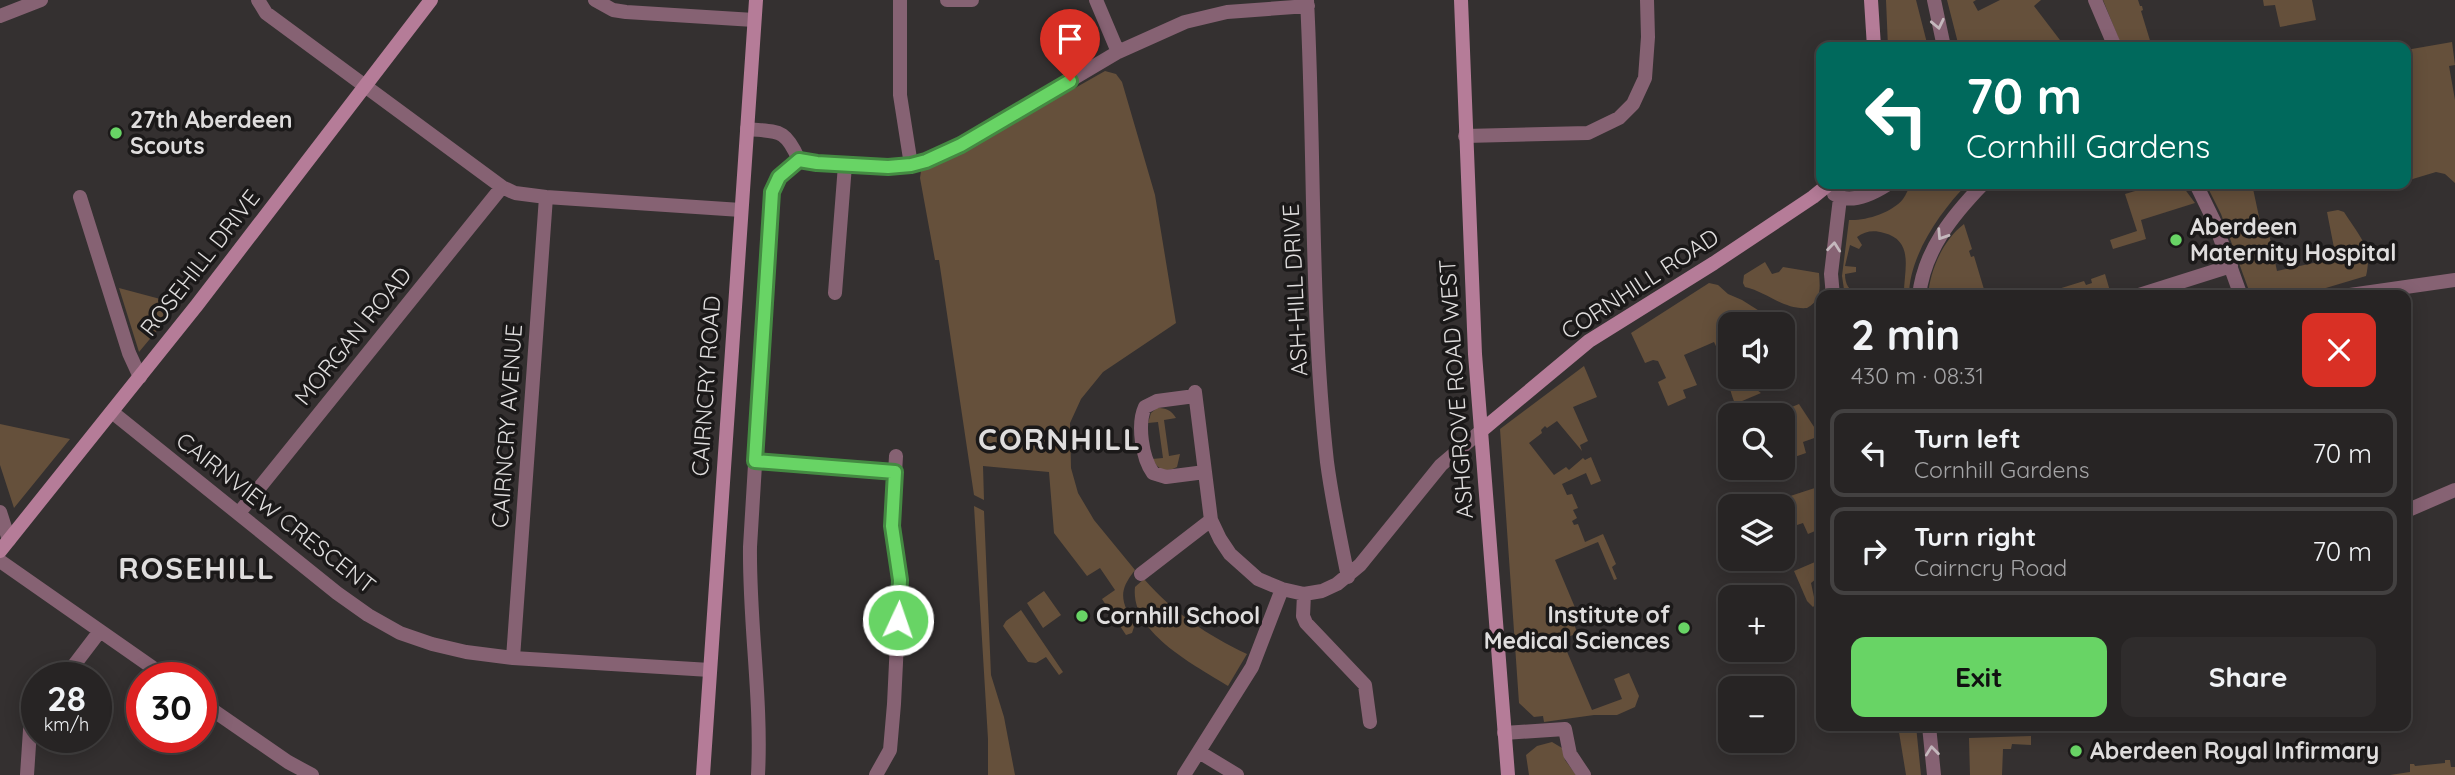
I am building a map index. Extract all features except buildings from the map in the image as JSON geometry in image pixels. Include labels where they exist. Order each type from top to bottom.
[{"type":"street","points":[[0,16],[41,0]]},
{"type":"street","points":[[258,0],[266,13],[502,187],[515,193],[741,210]]},
{"type":"street","name":"ROSEHILL DRIVE","points":[[5,546],[431,0]]},
{"type":"street","points":[[595,0],[613,10],[626,12],[754,20]]},
{"type":"street","name":"CAIRNCRY ROAD","points":[[703,775],[756,0]]},
{"type":"street","points":[[900,0],[900,95],[911,165]]},
{"type":"street","points":[[947,0],[972,0]]},
{"type":"street","points":[[1096,0],[1118,52]]},
{"type":"street","name":"ASHGROVE ROAD WEST","points":[[1461,0],[1465,136],[1481,430],[1508,775]]},
{"type":"street","points":[[1465,136],[1588,133],[1619,118],[1633,104],[1645,78],[1647,0]]},
{"type":"street","points":[[1871,0],[1874,42]]},
{"type":"street","points":[[1934,0],[1943,42]]},
{"type":"street","points":[[2095,0],[2113,42]]},
{"type":"street","points":[[758,775],[759,702],[750,574],[772,192],[779,177],[799,160],[911,165],[938,157],[1118,52],[1185,22],[1226,6],[1307,3]]},
{"type":"street","name":"ASH-HILL DRIVE","points":[[1307,3],[1316,299],[1323,411],[1331,490],[1348,577]]},
{"type":"street","points":[[747,129],[785,135],[791,140],[799,160]]},
{"type":"street","points":[[835,293],[845,164]]},
{"type":"street","name":"MORGAN ROAD","points":[[240,513],[502,187]]},
{"type":"street","name":"CORNHILL ROAD","points":[[1481,430],[1589,341],[1714,263],[1822,189]]},
{"type":"street","points":[[1832,189],[1840,198],[1831,274],[1832,290]]},
{"type":"street","points":[[1840,198],[1864,196],[1878,189]]},
{"type":"street","points":[[1920,290],[1926,264],[1937,240],[1964,202],[1978,189]]},
{"type":"street","points":[[2198,189],[2214,220],[2239,290]]},
{"type":"street","points":[[80,197],[139,377]]},
{"type":"street","name":"CAIRNCRY AVENUE","points":[[513,658],[546,197]]},
{"type":"street","points":[[2155,290],[2231,266]]},
{"type":"street","points":[[2385,290],[2455,280]]},
{"type":"street","points":[[1205,472],[1166,477],[1153,473],[1146,461],[1141,422],[1145,407],[1151,403],[1195,394],[1205,472],[1211,520],[1220,539],[1242,568],[1258,579],[1304,594],[1330,588],[1348,577],[1441,465],[1481,430]]},
{"type":"street","name":"CAIRNVIEW CRESCENT","points":[[112,412],[337,593],[400,633],[432,645],[513,658],[710,670]]},
{"type":"street","points":[[876,775],[890,750],[894,705],[900,580],[892,526],[896,456]]},
{"type":"street","points":[[755,461],[895,472]]},
{"type":"street","points":[[2411,509],[2455,490]]},
{"type":"street","points":[[0,512],[5,546]]},
{"type":"street","points":[[1141,574],[1211,520]]},
{"type":"street","points":[[0,561],[144,662]]},
{"type":"street","points":[[1184,775],[1252,667],[1282,589]]},
{"type":"street","points":[[1304,594],[1303,616],[1306,623],[1365,685],[1370,722]]},
{"type":"street","points":[[77,662],[100,632]]},
{"type":"street","points":[[217,713],[288,762],[312,775]]},
{"type":"street","points":[[1504,733],[1566,729],[1570,754],[1584,775]]},
{"type":"street","points":[[1930,731],[1934,775]]},
{"type":"street","points":[[1199,752],[1237,775]]},
{"type":"street","points":[[27,775],[28,753]]},
{"type":"shaded area","points":[[1886,0],[1916,0],[1927,42],[1888,42]]},
{"type":"shaded area","points":[[1947,0],[1976,0],[1973,2],[1978,11],[2000,0],[2041,0],[2034,6],[2061,42],[1958,42]]},
{"type":"shaded area","points":[[2103,0],[2138,0],[2142,6],[2141,11],[2150,42],[2120,42]]},
{"type":"shaded area","points":[[2263,0],[2312,0],[2316,20],[2280,27],[2275,5],[2264,6]]},
{"type":"shaded area","points":[[2452,42],[2455,65],[2449,66],[2455,100],[2455,183],[2445,174],[2436,172],[2411,180],[2411,49]]},
{"type":"shaded area","points":[[1105,71],[1116,74],[1122,82],[1155,195],[1176,323],[1103,372],[1081,399],[1070,423],[1071,468],[1078,493],[1094,520],[1135,570],[1123,592],[1124,604],[1134,627],[1132,633],[1126,635],[1102,599],[1115,590],[1100,568],[1087,576],[1054,533],[1049,472],[983,466],[984,500],[974,495],[939,260],[935,260],[920,178],[921,171],[959,154]]},
{"type":"shaded area","points":[[1908,189],[1963,189],[1937,221],[1920,250],[1909,290],[1904,290],[1906,259],[1900,243],[1894,237],[1873,231],[1857,237],[1862,245],[1859,249],[1850,245],[1845,266],[1856,267],[1856,272],[1845,274],[1852,290],[1844,290],[1842,276],[1849,220],[1885,212],[1903,199]]},
{"type":"shaded area","points":[[2142,189],[2185,189],[2195,203],[2141,220],[2146,239],[2113,249],[2110,240],[2137,231],[2125,194]]},
{"type":"shaded area","points":[[2208,189],[2253,189],[2261,226],[2269,234],[2277,271],[2336,258],[2327,212],[2344,212],[2366,249],[2366,276],[2319,290],[2249,290],[2221,214]]},
{"type":"shaded area","points":[[1964,224],[1972,249],[1969,251],[1971,257],[1974,256],[1984,290],[1929,290],[1939,256]]},
{"type":"shaded area","points":[[1765,262],[1772,274],[1783,267],[1819,273],[1820,288],[1816,290],[1816,300],[1812,305],[1799,308],[1745,287],[1744,275]]},
{"type":"shaded area","points":[[2105,274],[2110,290],[2055,290],[2084,281],[2086,285],[2092,283],[2091,279]]},
{"type":"shaded area","points":[[1709,283],[1718,285],[1728,294],[1761,312],[1718,312],[1718,351],[1714,342],[1684,355],[1697,385],[1683,390],[1686,398],[1668,406],[1658,382],[1666,378],[1658,361],[1645,363],[1631,333]]},
{"type":"shaded area","points":[[119,288],[179,304],[139,352]]},
{"type":"shaded area","points":[[1584,366],[1597,397],[1573,407],[1588,441],[1580,445],[1582,451],[1557,421],[1547,428],[1545,426],[1541,430],[1542,433],[1529,443],[1554,475],[1566,467],[1569,470],[1583,458],[1585,460],[1591,457],[1601,481],[1591,485],[1586,473],[1562,484],[1567,495],[1572,494],[1578,508],[1573,510],[1577,518],[1572,521],[1574,525],[1578,524],[1585,542],[1603,534],[1616,564],[1612,567],[1617,579],[1614,580],[1598,542],[1555,560],[1579,617],[1573,620],[1577,633],[1562,640],[1592,710],[1622,699],[1614,679],[1629,673],[1639,696],[1635,707],[1617,715],[1594,715],[1544,722],[1543,716],[1534,717],[1519,703],[1500,429]]},
{"type":"shaded area","points":[[1730,389],[1755,389],[1761,393],[1737,403],[1735,403]]},
{"type":"shaded area","points":[[1799,404],[1816,430],[1816,437],[1803,442],[1806,453],[1795,457],[1795,406]]},
{"type":"shaded area","points":[[1157,408],[1168,410],[1176,418],[1164,420],[1169,456],[1180,454],[1177,467],[1169,470],[1160,468],[1152,459],[1163,458],[1158,422],[1148,423],[1151,413]]},
{"type":"shaded area","points":[[0,424],[70,439],[14,508],[0,465]]},
{"type":"shaded area","points":[[1816,488],[1816,531],[1808,534],[1803,523],[1795,526],[1795,494]]},
{"type":"shaded area","points":[[974,506],[984,511],[991,675],[1004,717],[1015,775],[988,775]]},
{"type":"shaded area","points":[[1816,562],[1816,579],[1811,583],[1816,604],[1813,607],[1807,601],[1794,571]]},
{"type":"shaded area","points":[[1144,579],[1192,622],[1247,654],[1228,686],[1167,646],[1143,619],[1136,604],[1135,587]]},
{"type":"shaded area","points":[[1044,591],[1061,615],[1043,628],[1027,603]]},
{"type":"shaded area","points":[[1021,610],[1063,672],[1059,675],[1046,657],[1036,663],[1028,662],[1003,626]]},
{"type":"shaded area","points":[[1899,731],[1917,731],[1921,775],[1906,775]]},
{"type":"shaded area","points":[[2031,736],[2031,745],[2012,744],[2011,749],[2003,749],[2002,775],[1970,775],[1969,738]]},
{"type":"shaded area","points":[[1552,742],[1562,748],[1565,760],[1576,775],[1529,775],[1526,755],[1537,746]]},
{"type":"shaded area","points":[[2445,760],[2450,760],[2451,767],[2455,767],[2455,775],[2390,775],[2410,772],[2410,764],[2415,766],[2445,763]]},
{"type":"place","name":"27th Aberdeen Scouts","points":[[116,133]]},
{"type":"place","name":"Aberdeen Maternity Hospital","points":[[2176,240]]},
{"type":"place","name":"Cornhill School","points":[[1082,616]]},
{"type":"place","name":"Institute of Medical Sciences","points":[[1684,628]]},
{"type":"place","name":"Aberdeen Royal Infirmary","points":[[2076,751]]},
{"type":"district","name":"CORNHILL","points":[[1060,440]]},
{"type":"district","name":"ROSEHILL","points":[[197,569]]},
{"type":"route","points":[[898,620],[900,580],[892,540],[895,472],[755,461],[772,192],[779,177],[799,160],[899,167],[938,157],[1070,81]]}]
